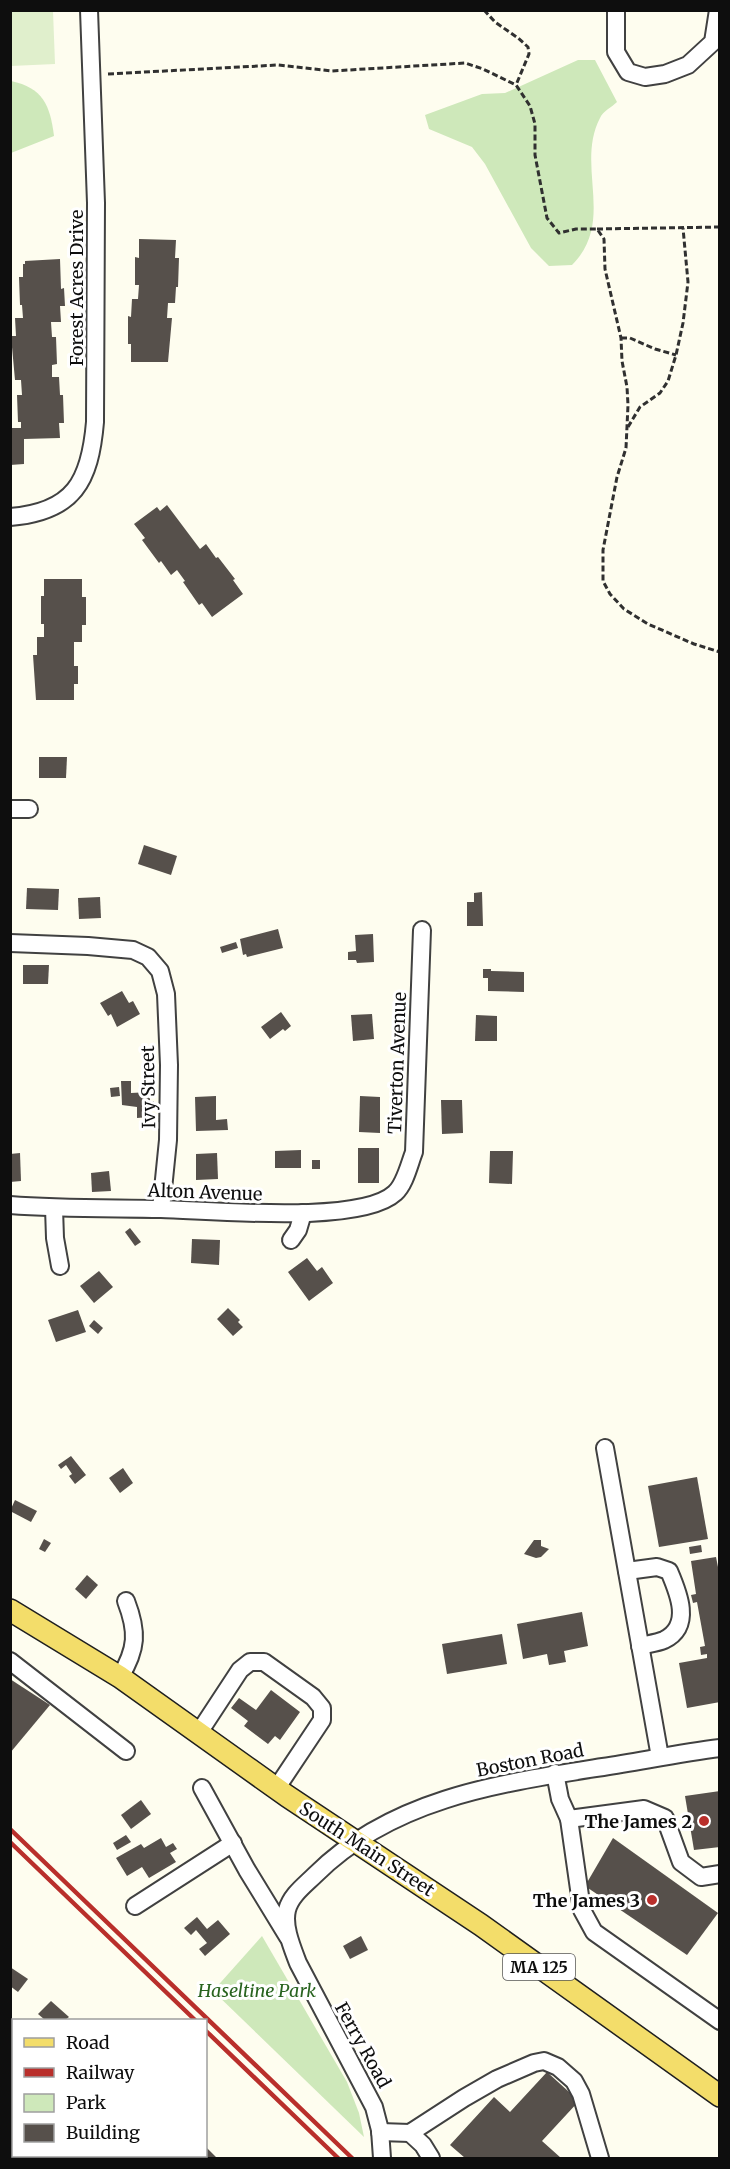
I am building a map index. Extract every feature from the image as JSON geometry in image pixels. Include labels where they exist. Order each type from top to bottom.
[{"type":"main road","name":"South Main Street","points":[[11,1611],[120,1677],[276,1789],[472,1919],[720,2096]]},
{"type":"street","name":"Forest Acres Drive","points":[[10,517],[32,515],[61,502],[83,479],[92,450],[95,422],[96,203],[89,10]]},
{"type":"street","points":[[616,10],[616,52],[628,72],[645,77],[664,74],[687,65],[713,42],[718,10]]},
{"type":"street","points":[[10,809],[29,809]]},
{"type":"street","name":"Tiverton Avenue","points":[[396,1193],[414,1152],[422,930]]},
{"type":"street","name":"Ivy Street","points":[[10,943],[133,950],[143,954],[156,966],[162,977],[166,994],[169,1065],[168,1140],[161,1209]]},
{"type":"street","name":"Alton Avenue","points":[[10,1205],[286,1214],[360,1209],[379,1203],[396,1193]]},
{"type":"street","points":[[54,1208],[55,1238],[60,1266]]},
{"type":"street","points":[[291,1240],[298,1230],[303,1213]]},
{"type":"street","points":[[605,1448],[660,1757]]},
{"type":"street","points":[[627,1571],[657,1567],[669,1571],[681,1601],[679,1625],[672,1635],[663,1640],[640,1646]]},
{"type":"street","points":[[120,1677],[131,1659],[135,1639],[134,1621],[126,1601]]},
{"type":"street","points":[[10,1661],[126,1751]]},
{"type":"street","points":[[198,1734],[240,1670],[250,1662],[264,1662],[297,1685],[313,1697],[322,1708],[322,1720],[276,1789]]},
{"type":"street","name":"Boston Road","points":[[356,1841],[412,1811],[454,1796],[508,1782],[720,1748]]},
{"type":"street","points":[[555,1773],[560,1799],[569,1819],[582,1910],[594,1932],[720,2021]]},
{"type":"street","points":[[202,1788],[290,1940]]},
{"type":"street","points":[[569,1819],[644,1809],[665,1818],[681,1862],[701,1877],[720,1874]]},
{"type":"street","name":"Ferry Road","points":[[356,1841],[335,1854],[293,1897],[287,1910],[290,1940],[297,1963],[365,2086],[374,2107],[380,2133],[382,2158]]},
{"type":"street","points":[[135,1906],[233,1844]]},
{"type":"street","points":[[380,2133],[410,2133],[497,2079],[544,2061],[558,2067],[574,2081],[600,2158]]},
{"type":"street","points":[[410,2133],[423,2145],[431,2158]]},
{"type":"path","points":[[484,10],[495,22],[528,47],[529,54],[516,85]]},
{"type":"path","points":[[108,74],[278,65],[332,71],[465,63],[516,85],[530,106],[535,124],[535,155],[547,218],[559,233],[576,229],[720,227]]},
{"type":"path","points":[[627,429],[640,407],[649,403],[660,393],[668,381],[676,355],[688,282],[682,228]]},
{"type":"path","points":[[597,229],[604,239],[605,269],[621,338],[622,361],[627,387],[626,448],[617,477],[603,550],[603,581],[610,594],[624,609],[648,624],[674,636],[720,651]]},
{"type":"path","points":[[621,338],[630,338],[676,355]]},
{"type":"green space","points":[[10,11],[53,11],[55,64],[11,66]]},
{"type":"green space","points":[[578,60],[595,60],[617,102],[601,116],[593,136],[591,155],[594,212],[585,248],[572,265],[549,266],[531,248],[485,164],[472,147],[429,129],[425,115],[482,94],[505,93]]},
{"type":"green space","points":[[11,81],[38,93],[50,115],[54,136],[11,153]]},
{"type":"green space","name":"Haseltine Park","points":[[262,1936],[347,2082],[359,2113],[364,2137],[213,1991]]},
{"type":"building","points":[[139,239],[176,240],[175,258],[179,258],[178,287],[176,287],[175,303],[168,303],[167,318],[172,318],[168,362],[131,362],[131,344],[128,344],[128,316],[131,317],[132,299],[138,299],[139,285],[135,285],[135,257],[139,258]]},
{"type":"building","points":[[60,259],[61,289],[64,288],[65,306],[60,306],[61,322],[51,322],[52,337],[56,337],[57,364],[52,365],[52,377],[59,377],[60,395],[63,395],[64,423],[59,423],[60,438],[24,439],[24,464],[10,465],[10,428],[21,428],[21,422],[18,422],[17,395],[22,395],[21,380],[15,380],[11,336],[16,336],[15,318],[23,318],[19,277],[23,277],[25,261]]},
{"type":"building","points":[[167,505],[200,549],[206,544],[216,558],[218,557],[243,594],[212,617],[202,603],[199,605],[177,570],[171,575],[161,561],[159,563],[142,540],[145,538],[134,524],[157,507],[160,511]]},
{"type":"building","points":[[44,579],[82,579],[82,597],[86,597],[86,625],[82,625],[82,642],[74,642],[74,666],[78,666],[78,684],[74,684],[74,700],[36,700],[33,655],[37,655],[37,637],[44,637],[44,624],[41,624],[41,596],[44,596]]},
{"type":"building","points":[[39,757],[67,757],[66,778],[39,778]]},
{"type":"building","points":[[144,845],[177,856],[171,875],[138,864]]},
{"type":"building","points":[[27,888],[59,889],[58,910],[26,909]]},
{"type":"building","points":[[482,892],[483,926],[467,926],[467,902],[474,902],[474,893]]},
{"type":"building","points":[[100,897],[101,918],[79,919],[78,898]]},
{"type":"building","points":[[278,929],[283,948],[247,957],[246,954],[243,955],[240,939]]},
{"type":"building","points":[[373,934],[374,962],[357,963],[356,960],[348,960],[348,952],[356,951],[355,935]]},
{"type":"building","points":[[236,942],[238,948],[222,953],[220,947]]},
{"type":"building","points":[[23,965],[49,965],[48,984],[23,984]]},
{"type":"building","points":[[483,969],[524,972],[524,992],[488,991],[488,978],[483,978]]},
{"type":"building","points":[[122,991],[129,1003],[133,1001],[140,1014],[117,1027],[111,1014],[108,1016],[100,1003]]},
{"type":"building","points":[[281,1012],[291,1026],[270,1039],[261,1027]]},
{"type":"building","points":[[372,1014],[374,1039],[353,1041],[351,1015]]},
{"type":"building","points":[[476,1015],[497,1016],[497,1041],[475,1041]]},
{"type":"building","points":[[121,1081],[131,1081],[131,1093],[150,1092],[150,1101],[154,1101],[154,1109],[149,1109],[149,1117],[137,1118],[137,1107],[122,1105]]},
{"type":"building","points":[[119,1087],[120,1096],[111,1097],[110,1088]]},
{"type":"building","points":[[216,1096],[216,1120],[227,1119],[228,1130],[196,1131],[195,1097]]},
{"type":"building","points":[[360,1096],[380,1097],[380,1133],[359,1132]]},
{"type":"building","points":[[441,1100],[462,1100],[463,1133],[442,1134]]},
{"type":"building","points":[[358,1148],[379,1148],[379,1183],[358,1183]]},
{"type":"building","points":[[301,1150],[301,1168],[275,1168],[275,1151]]},
{"type":"building","points":[[490,1151],[513,1151],[512,1184],[489,1183]]},
{"type":"building","points":[[20,1153],[21,1181],[10,1182],[10,1154]]},
{"type":"building","points":[[217,1153],[218,1179],[196,1180],[196,1154]]},
{"type":"building","points":[[312,1160],[320,1160],[320,1169],[312,1169]]},
{"type":"building","points":[[109,1171],[111,1191],[92,1192],[91,1173]]},
{"type":"building","points":[[130,1228],[141,1242],[135,1246],[125,1232]]},
{"type":"building","points":[[192,1239],[220,1240],[219,1265],[191,1263]]},
{"type":"building","points":[[307,1258],[317,1271],[322,1267],[333,1283],[309,1301],[288,1272]]},
{"type":"building","points":[[99,1271],[113,1287],[94,1303],[80,1286]]},
{"type":"building","points":[[228,1308],[240,1320],[238,1322],[243,1327],[233,1336],[217,1319]]},
{"type":"building","points":[[78,1310],[86,1332],[56,1342],[48,1320]]},
{"type":"building","points":[[94,1320],[103,1328],[98,1334],[89,1326]]},
{"type":"building","points":[[71,1456],[86,1475],[75,1484],[69,1476],[72,1474],[66,1465],[61,1469],[58,1465]]},
{"type":"building","points":[[123,1468],[133,1483],[120,1493],[109,1478]]},
{"type":"building","points":[[697,1477],[708,1539],[659,1547],[648,1486]]},
{"type":"building","points":[[15,1500],[37,1511],[31,1522],[10,1511]]},
{"type":"building","points":[[44,1539],[51,1543],[45,1552],[39,1549]]},
{"type":"building","points":[[534,1540],[541,1540],[541,1546],[549,1549],[541,1557],[536,1558],[524,1554]]},
{"type":"building","points":[[701,1545],[702,1552],[690,1554],[689,1547]]},
{"type":"building","points":[[716,1557],[720,1577],[720,1702],[687,1708],[679,1663],[707,1658],[707,1654],[701,1655],[700,1647],[705,1646],[697,1602],[693,1603],[691,1595],[696,1594],[691,1561]]},
{"type":"building","points":[[87,1575],[98,1585],[86,1599],[75,1589]]},
{"type":"building","points":[[582,1612],[588,1646],[564,1651],[566,1662],[549,1665],[547,1654],[523,1659],[517,1624]]},
{"type":"building","points":[[502,1634],[507,1664],[447,1674],[442,1644]]},
{"type":"building","points":[[10,1679],[50,1705],[10,1753]]},
{"type":"building","points":[[271,1690],[300,1712],[280,1740],[275,1736],[268,1744],[244,1726],[248,1721],[231,1708],[239,1698],[256,1710]]},
{"type":"building","name":"The James 2","points":[[720,1791],[720,1847],[694,1850],[685,1796]]},
{"type":"building","points":[[141,1800],[151,1814],[131,1829],[121,1815]]},
{"type":"building","points":[[126,1835],[131,1842],[117,1850],[113,1843]]},
{"type":"building","points":[[161,1838],[166,1847],[173,1843],[177,1849],[170,1853],[176,1862],[149,1878],[142,1867],[127,1876],[116,1858],[141,1844],[144,1848]]},
{"type":"building","name":"The James 3","points":[[613,1838],[718,1913],[687,1955],[585,1886]]},
{"type":"building","points":[[197,1917],[207,1929],[218,1920],[230,1934],[205,1956],[199,1949],[207,1943],[196,1930],[191,1935],[184,1928]]},
{"type":"building","points":[[361,1936],[368,1950],[350,1959],[343,1946]]},
{"type":"building","points":[[10,1967],[28,1979],[18,1992],[10,1986]]},
{"type":"building","points":[[51,2001],[69,2017],[44,2019],[38,2014]]},
{"type":"building","points":[[547,2072],[579,2101],[542,2141],[561,2158],[465,2158],[450,2145],[494,2097],[510,2112]]},
{"type":"building","points":[[207,2148],[217,2158],[185,2158],[207,2157]]},
{"type":"railway","points":[[10,1829],[352,2158]]},
{"type":"railway","points":[[10,1842],[194,2019]]},
{"type":"railway","points":[[207,2032],[338,2158]]},
{"type":"place","name":"The James 2","points":[[704,1821]]},
{"type":"place","name":"The James 3","points":[[652,1900]]}]
